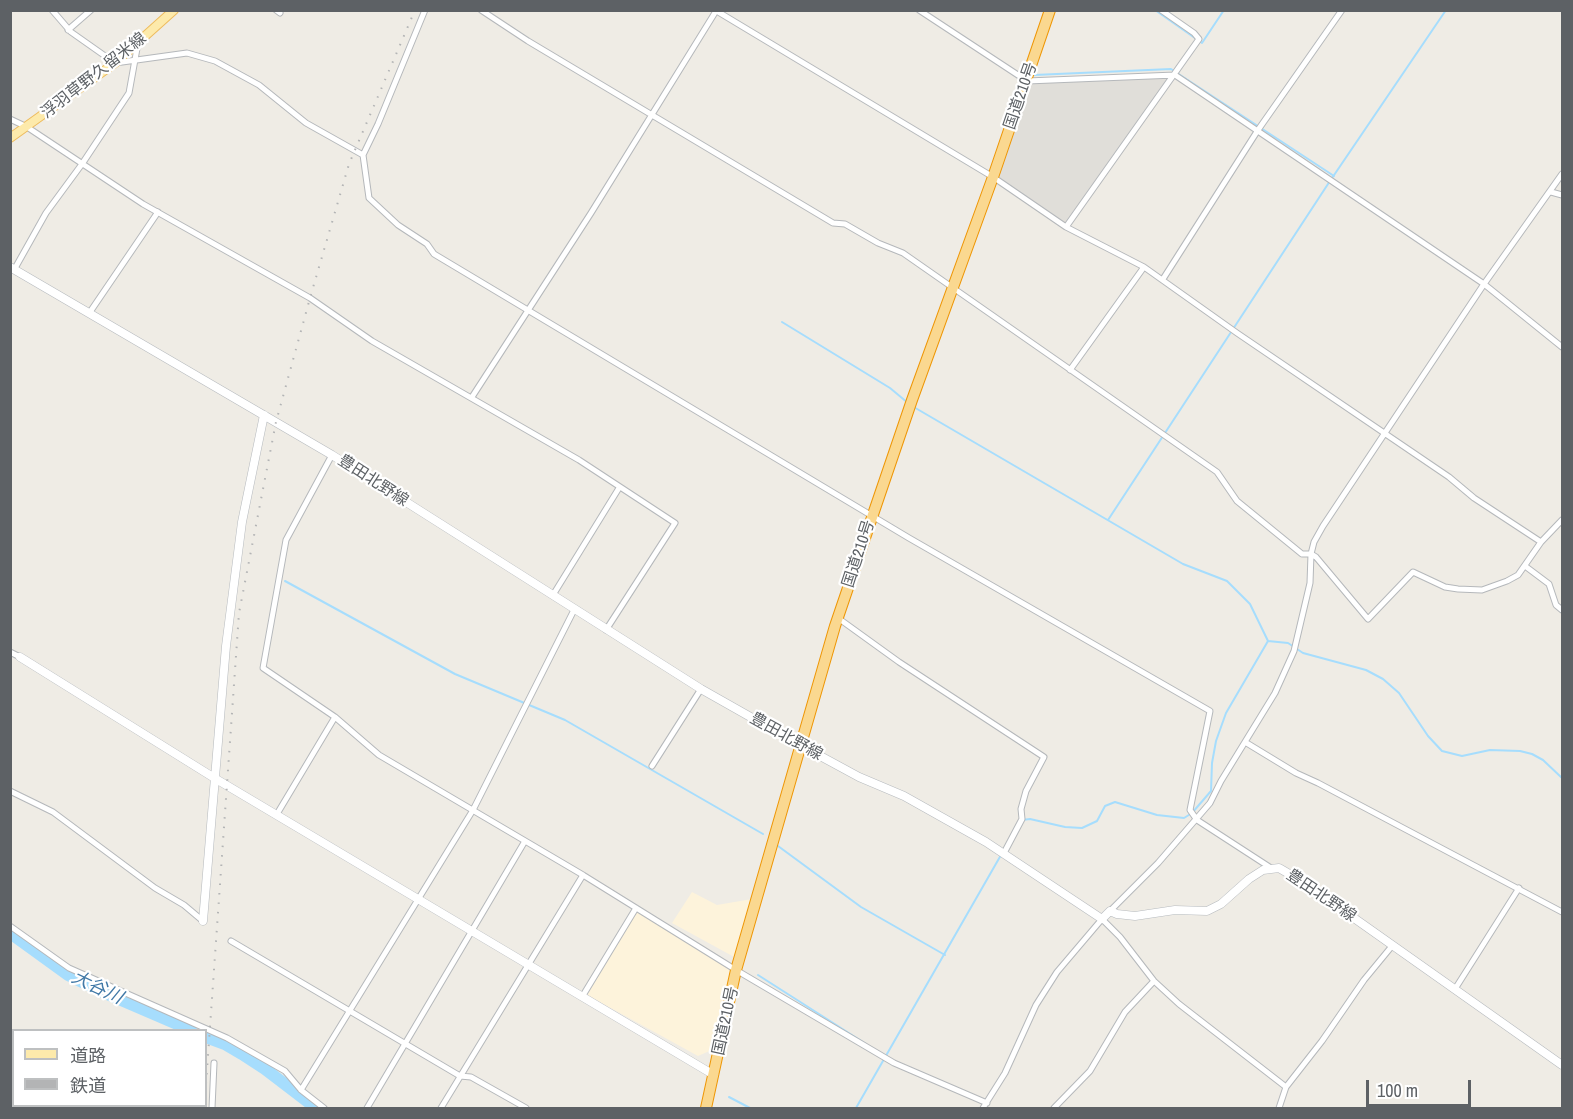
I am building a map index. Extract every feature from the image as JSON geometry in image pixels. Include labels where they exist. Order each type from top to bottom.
[{"type":"highway","name":"国道210号","points":[[706,1108],[736,970],[838,618],[912,400],[1027,81],[1050,10]]},
{"type":"main road","name":"浮羽草野久留米線","points":[[10,138],[115,63],[174,10]]},
{"type":"main road","name":"豊田北野線","points":[[12,268],[332,455],[701,689],[859,777],[904,796],[986,842],[1101,919]]},
{"type":"main road","points":[[203,921],[226,646],[242,522],[264,415]]},
{"type":"main road","points":[[20,657],[216,779],[714,1075]]},
{"type":"main road","name":"豊田北野線","points":[[1110,911],[1135,916],[1174,910],[1207,911],[1230,897],[1249,879],[1263,870],[1279,868],[1303,882],[1563,1065]]},
{"type":"main road","points":[[1101,919],[1110,911]]},
{"type":"street","points":[[52,10],[68,30],[115,63],[187,53],[215,61],[259,85],[306,123],[363,155]]},
{"type":"street","points":[[68,30],[91,10]]},
{"type":"street","points":[[425,10],[363,155],[369,198],[398,225],[427,244],[434,254],[872,516],[1210,711],[1190,810],[1197,820],[1271,868]]},
{"type":"street","points":[[480,10],[833,223],[845,224],[878,243],[903,253],[1217,472],[1237,501],[1302,554],[1311,554],[1368,619],[1413,572],[1458,589],[1482,590],[1507,581],[1518,575],[1541,542],[1563,520]]},
{"type":"street","points":[[920,10],[1027,81],[1175,75],[1484,284],[1563,347]]},
{"type":"street","points":[[1066,226],[1199,39],[1161,10]]},
{"type":"street","points":[[1163,279],[1258,130],[1342,10]]},
{"type":"street","points":[[472,397],[591,213],[716,11],[993,177],[1066,226],[1163,279],[1237,333],[1449,477],[1474,498],[1541,542]]},
{"type":"street","points":[[12,268],[46,213],[82,165],[129,93],[139,42]]},
{"type":"street","points":[[10,119],[27,127],[82,165],[158,212],[310,298],[372,341],[579,460],[675,523],[606,630]]},
{"type":"street","points":[[1110,911],[1158,863],[1210,803],[1275,693],[1294,651],[1310,583],[1311,554],[1314,542],[1484,284],[1563,174]]},
{"type":"street","points":[[1551,192],[1563,195]]},
{"type":"street","points":[[90,312],[158,212]]},
{"type":"street","points":[[1070,370],[1144,267]]},
{"type":"street","points":[[332,455],[285,540],[263,668],[335,717],[379,755],[583,875],[736,970],[894,1063],[987,1103]]},
{"type":"street","points":[[553,595],[619,488]]},
{"type":"street","points":[[1525,567],[1549,584],[1556,605],[1563,610]]},
{"type":"street","points":[[301,1090],[473,810],[574,610]]},
{"type":"street","points":[[838,618],[899,662],[1044,756],[1026,790],[1021,809],[1022,819],[1004,853]]},
{"type":"street","points":[[10,652],[20,657]]},
{"type":"street","points":[[652,766],[701,689]]},
{"type":"street","points":[[277,814],[335,717]]},
{"type":"street","points":[[1245,742],[1296,773],[1563,912]]},
{"type":"street","points":[[10,791],[53,812],[203,921]]},
{"type":"street","points":[[367,1108],[525,841]]},
{"type":"street","points":[[441,1108],[583,875]]},
{"type":"street","points":[[1455,989],[1519,888]]},
{"type":"street","points":[[582,997],[636,908]]},
{"type":"street","points":[[983,1108],[1005,1073],[1036,1005],[1057,972],[1101,919],[1120,937],[1154,981],[1179,1004],[1286,1087]]},
{"type":"street","points":[[10,926],[69,968],[207,1029]]},
{"type":"street","points":[[231,941],[460,1076],[471,1077],[526,1108]]},
{"type":"street","points":[[1279,1108],[1286,1087],[1322,1041],[1364,980],[1392,946]]},
{"type":"street","points":[[1054,1108],[1090,1071],[1125,1012],[1154,981]]},
{"type":"street","points":[[207,1029],[285,1071],[301,1090],[324,1108]]},
{"type":"street","points":[[212,1108],[214,1063]]},
{"type":"shaded area","points":[[1175,75],[1066,227],[993,177],[1027,81]]},
{"type":"shaded area","points":[[692,892],[717,905],[752,899],[736,958],[672,923]]},
{"type":"shaded area","points":[[637,912],[732,971],[714,1049],[698,1056],[587,995]]},
{"type":"waterway","points":[[1155,10],[1202,43],[1224,10]]},
{"type":"waterway","points":[[1108,520],[1328,184],[1446,10]]},
{"type":"waterway","points":[[1034,75],[1171,69],[1334,176]]},
{"type":"waterway","points":[[782,322],[890,388],[908,403]]},
{"type":"waterway","points":[[912,406],[1183,564],[1227,581],[1250,604],[1268,641],[1226,713],[1216,741],[1211,791],[1192,813],[1184,818],[1157,815],[1115,802],[1105,806],[1097,821],[1082,828],[1065,827],[1030,819],[1022,820]]},
{"type":"waterway","points":[[285,581],[455,674],[565,720],[763,834]]},
{"type":"waterway","points":[[1268,641],[1288,643],[1303,653],[1366,670],[1383,679],[1399,693],[1428,736],[1442,751],[1462,756],[1490,750],[1520,751],[1543,760],[1562,778]]},
{"type":"waterway","points":[[778,846],[861,907],[945,955]]},
{"type":"waterway","points":[[856,1108],[1001,855]]},
{"type":"waterway","name":"大谷川","points":[[10,933],[68,975],[189,1029]]},
{"type":"waterway","points":[[758,975],[866,1044]]},
{"type":"waterway","name":"大谷川","points":[[207,1037],[242,1054],[316,1108]]},
{"type":"waterway","points":[[729,1097],[750,1108]]},
{"type":"railway","points":[[207,1070],[239,613],[276,422],[349,164],[415,10]]}]
